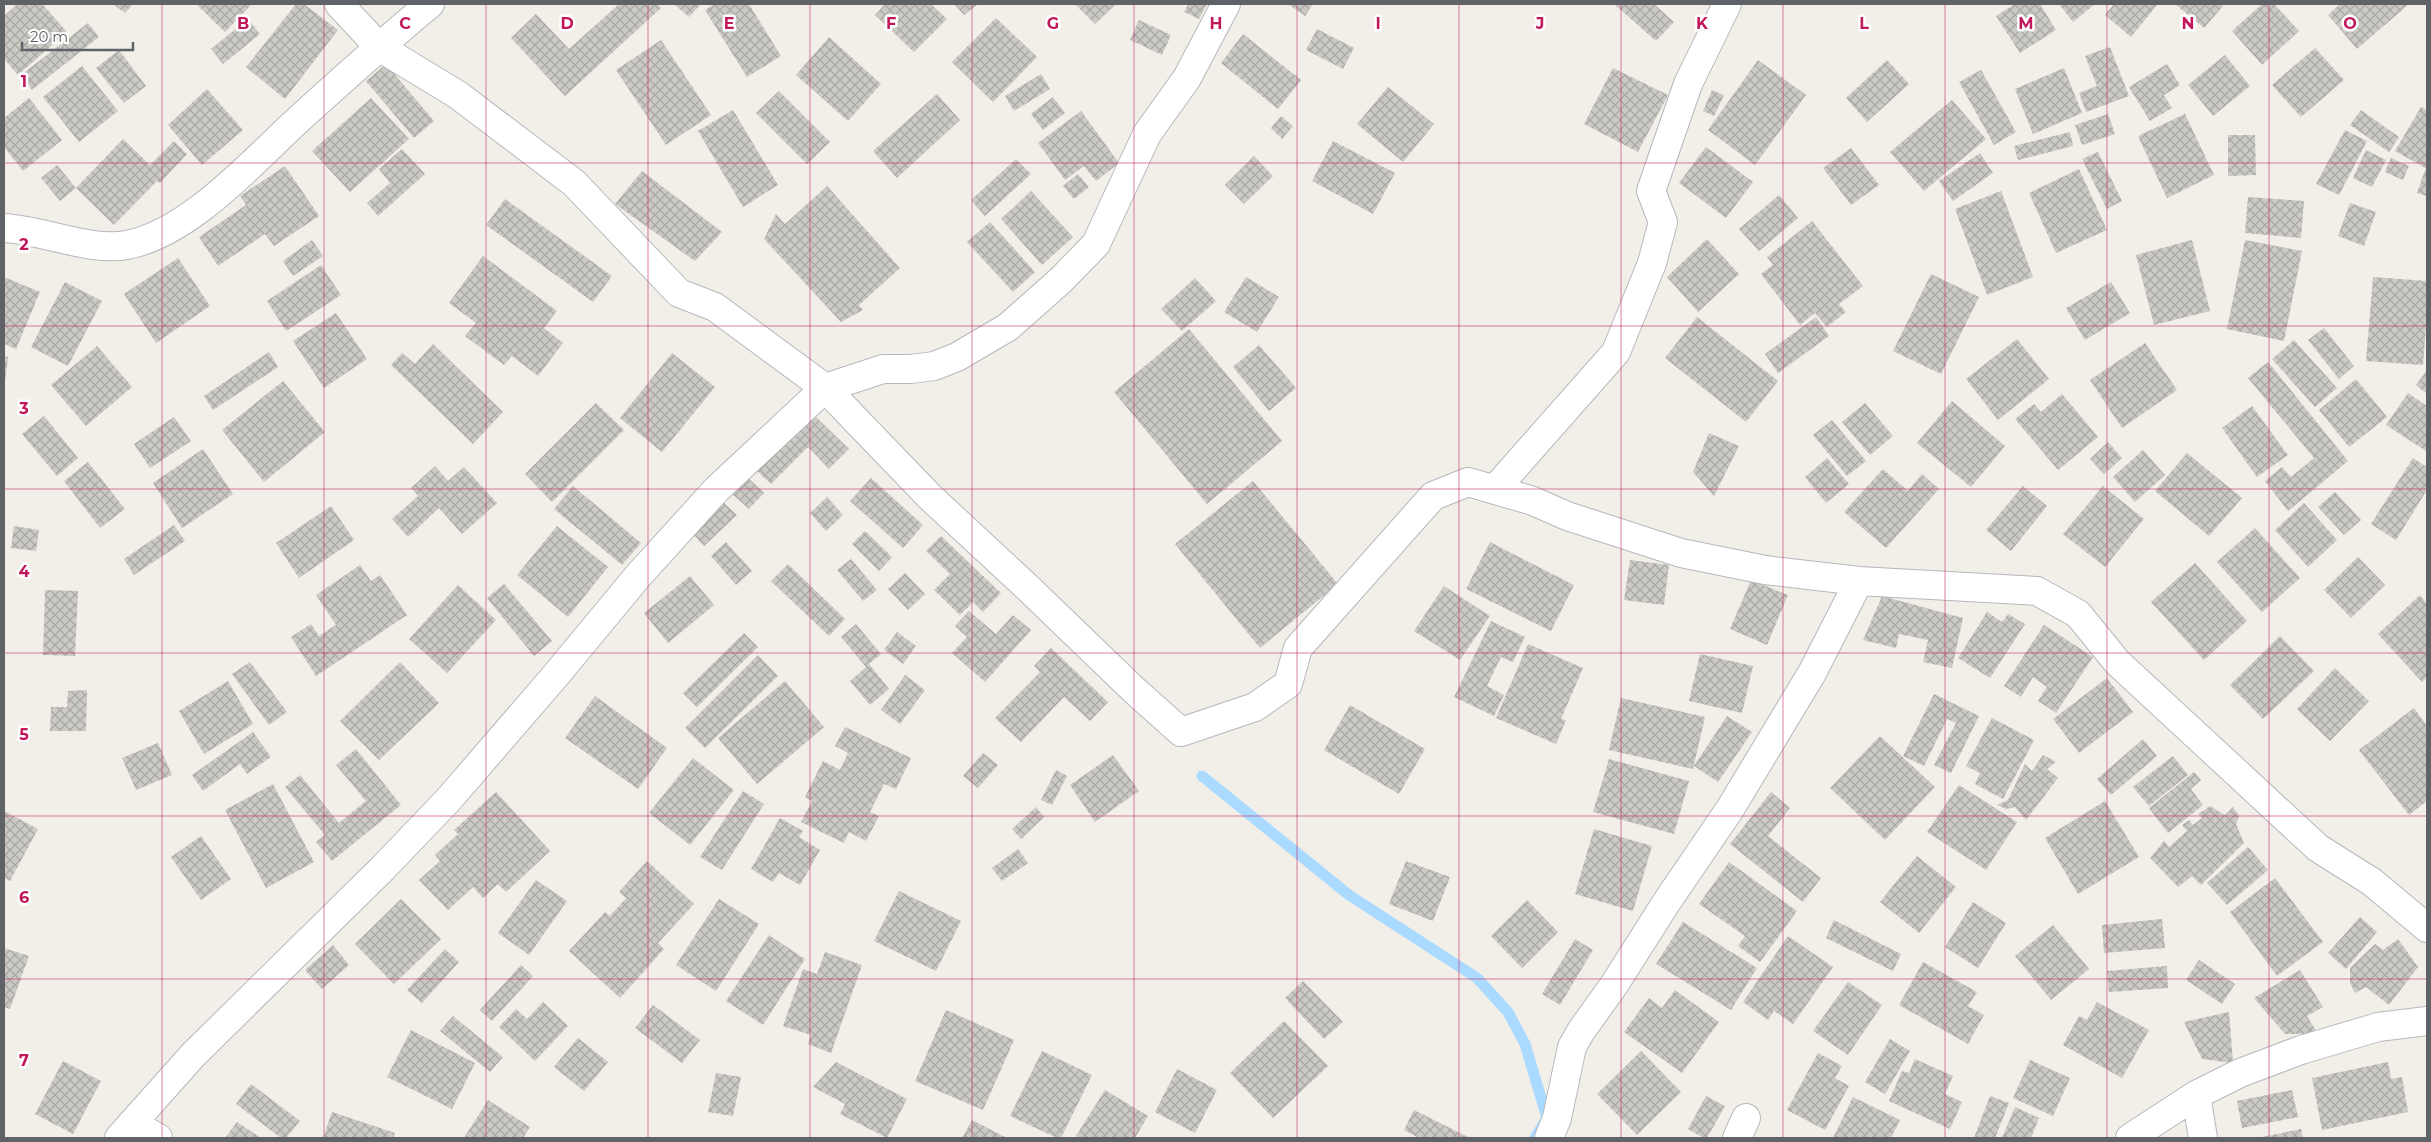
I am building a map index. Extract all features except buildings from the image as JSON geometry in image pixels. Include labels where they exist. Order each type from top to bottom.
[{"type":"street","points":[[339,4],[379,47],[458,94],[574,184],[680,293],[715,308],[825,388],[930,497],[1181,732],[1255,707],[1288,684],[1298,648],[1433,496],[1468,482],[1496,488],[1567,516],[1681,553],[1765,570],[1860,581],[2037,591],[2078,614],[2116,662],[2318,848],[2372,882],[2427,928]]},
{"type":"street","points":[[4,228],[19,229],[103,246],[126,245],[148,238],[181,221],[212,199],[379,47],[430,4]]},
{"type":"street","points":[[126,1131],[245,1002],[383,868],[448,799],[556,675],[638,576],[716,490],[825,388],[883,369],[911,369],[934,366],[957,357],[1008,326],[1061,280],[1096,244],[1147,134],[1187,78],[1226,4]]},
{"type":"street","points":[[1496,488],[1616,352],[1652,263],[1663,222],[1651,190],[1688,84],[1727,4]]},
{"type":"street","points":[[1549,1138],[1557,1118],[1572,1047],[1730,809],[1812,673],[1860,581]]},
{"type":"street","points":[[2130,1138],[2196,1095],[2240,1073],[2301,1050],[2378,1028],[2427,1021]]},
{"type":"street","points":[[2196,1095],[2203,1138]]},
{"type":"street","points":[[126,1131],[158,1138]]},
{"type":"waterway","points":[[1202,776],[1349,895],[1477,978],[1508,1012],[1525,1044],[1547,1118],[1535,1138]]}]
